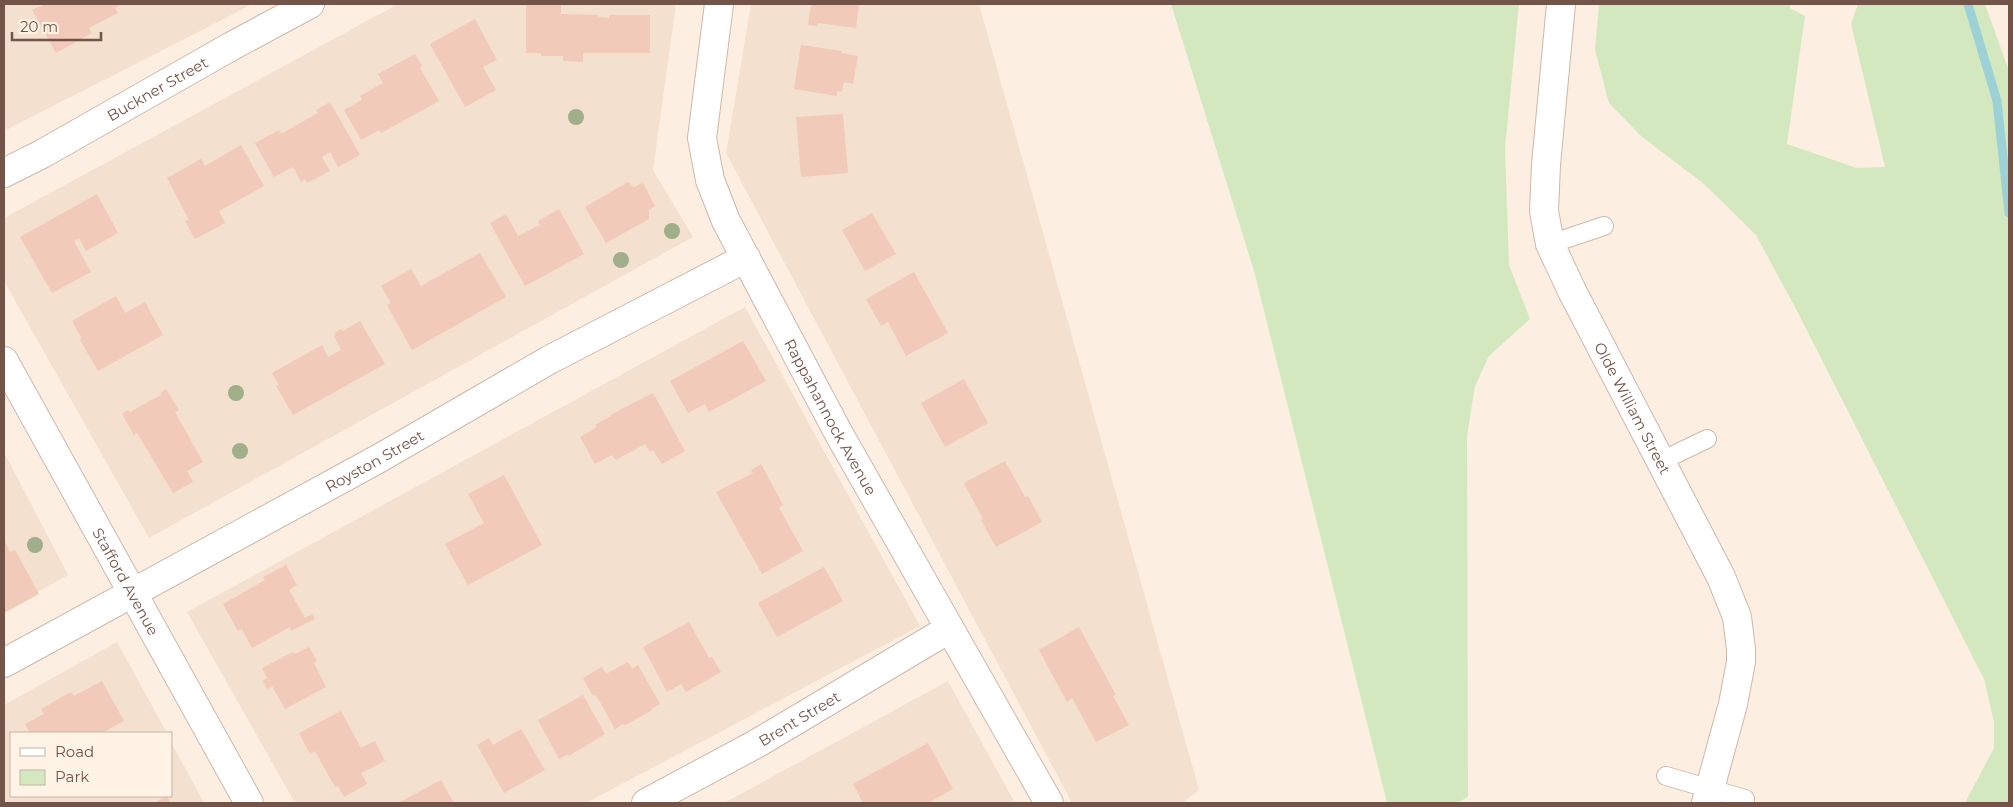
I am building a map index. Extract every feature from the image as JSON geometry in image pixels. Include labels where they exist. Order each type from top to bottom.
[{"type":"street","name":"Buckner Street","points":[[4,173],[42,154],[230,47],[310,4]]},
{"type":"street","name":"Rappahannock Avenue","points":[[719,4],[702,138],[710,180],[726,221],[839,434],[1049,803]]},
{"type":"street","name":"Olde William Street","points":[[1561,4],[1544,193],[1546,228],[1550,244],[1572,291],[1730,594],[1740,631],[1742,649],[1739,676],[1708,796]]},
{"type":"street","name":"Royston Street","points":[[4,663],[378,459],[549,360],[746,258]]},
{"type":"street","name":"Stafford Avenue","points":[[4,361],[249,803]]},
{"type":"street","name":"Brent Street","points":[[646,803],[756,744],[949,629]]},
{"type":"lane","points":[[1550,244],[1604,226]]},
{"type":"lane","points":[[1661,461],[1707,439]]},
{"type":"lane","points":[[1666,776],[1708,796],[1745,799]]},
{"type":"shaded area","points":[[4,4],[253,4],[4,131]]},
{"type":"shaded area","points":[[398,4],[676,4],[653,170],[693,237],[149,538],[4,281],[4,218]]},
{"type":"shaded area","points":[[751,4],[979,4],[1199,790],[1182,803],[1072,803],[726,153]]},
{"type":"shaded area","points":[[745,307],[920,626],[586,803],[295,803],[187,612]]},
{"type":"shaded area","points":[[4,452],[68,575],[4,611]]},
{"type":"shaded area","points":[[117,642],[166,732],[10,732],[10,797],[172,797],[172,744],[204,803],[4,803],[4,705]]},
{"type":"shaded area","points":[[948,681],[1015,803],[724,803]]},
{"type":"green space","points":[[1171,4],[1519,4],[1505,148],[1509,265],[1530,319],[1489,356],[1475,386],[1467,436],[1468,797],[1457,803],[1387,803],[1254,271]]},
{"type":"green space","points":[[1599,4],[1791,4],[1790,8],[1805,16],[1787,144],[1857,168],[1885,167],[1851,24],[1858,4],[1985,4],[2009,71],[2008,803],[1965,803],[1994,748],[1994,722],[1984,679],[1796,309],[1756,235],[1704,184],[1641,136],[1609,103],[1595,50]]},
{"type":"building","points":[[45,4],[123,4],[115,8],[118,13],[89,28],[92,33],[56,53],[32,10]]},
{"type":"building","points":[[526,4],[561,4],[561,14],[599,15],[599,17],[609,18],[609,15],[650,15],[650,53],[583,53],[583,62],[563,61],[563,56],[541,56],[541,53],[526,53]]},
{"type":"building","points":[[811,4],[859,4],[856,28],[818,23],[818,26],[808,25]]},
{"type":"building","points":[[475,19],[497,60],[483,67],[496,90],[465,107],[430,44]]},
{"type":"building","points":[[801,45],[842,51],[842,53],[858,56],[853,84],[844,82],[842,92],[837,91],[837,96],[794,89]]},
{"type":"building","points":[[415,54],[422,66],[420,68],[439,101],[381,133],[379,130],[361,140],[344,110],[362,100],[360,96],[383,83],[378,74]]},
{"type":"building","points":[[330,102],[360,155],[338,167],[330,152],[322,157],[330,171],[307,183],[305,179],[301,182],[293,167],[274,177],[255,143],[279,130],[281,134],[318,113],[316,110]]},
{"type":"building","points":[[843,114],[848,173],[801,177],[796,117]]},
{"type":"building","points":[[241,145],[264,186],[219,211],[225,223],[195,239],[185,221],[189,220],[167,178],[201,159],[205,166]]},
{"type":"building","points":[[628,182],[634,187],[643,183],[655,206],[649,210],[649,219],[606,243],[585,207]]},
{"type":"building","points":[[97,194],[118,233],[86,251],[79,238],[74,241],[91,272],[52,293],[20,237]]},
{"type":"building","points":[[559,209],[584,254],[525,286],[490,223],[506,214],[518,236],[540,225],[538,221]]},
{"type":"building","points":[[872,213],[896,254],[865,271],[842,230]]},
{"type":"building","points":[[480,253],[506,297],[412,350],[387,305],[391,303],[381,286],[411,269],[421,286]]},
{"type":"building","points":[[914,272],[948,333],[906,356],[888,322],[881,326],[866,299]]},
{"type":"building","points":[[116,296],[125,313],[145,302],[163,335],[98,371],[80,340],[82,339],[72,321]]},
{"type":"building","points":[[360,321],[385,364],[293,415],[276,386],[279,385],[272,373],[322,345],[328,357],[341,350],[334,333],[341,329],[343,331]]},
{"type":"building","points":[[743,341],[766,381],[709,412],[705,404],[688,413],[670,381]]},
{"type":"building","points":[[964,379],[988,423],[945,447],[921,403]]},
{"type":"building","points":[[166,389],[179,410],[175,412],[203,462],[187,471],[193,482],[173,493],[137,433],[134,435],[122,414],[128,410],[130,412],[161,395],[160,393]]},
{"type":"building","points":[[653,393],[685,451],[662,464],[653,450],[650,452],[645,444],[616,460],[612,455],[595,464],[580,437],[597,427],[595,425],[610,415]]},
{"type":"building","points":[[1005,461],[1025,497],[1028,496],[1042,522],[996,547],[964,483]]},
{"type":"building","points":[[761,464],[783,505],[779,508],[803,551],[762,574],[716,492],[753,473],[751,470]]},
{"type":"building","points":[[504,475],[542,545],[468,585],[445,544],[484,523],[468,494]]},
{"type":"building","points":[[4,540],[10,552],[15,550],[39,594],[4,613]]},
{"type":"building","points":[[286,565],[297,585],[289,590],[305,618],[312,614],[315,619],[291,631],[290,627],[252,648],[242,629],[238,631],[223,604],[265,580],[263,577]]},
{"type":"building","points":[[824,567],[843,601],[777,637],[758,603]]},
{"type":"building","points":[[689,622],[709,658],[712,657],[721,672],[686,692],[681,684],[667,692],[643,647]]},
{"type":"building","points":[[1079,627],[1116,695],[1113,696],[1129,725],[1096,742],[1072,698],[1067,702],[1039,650]]},
{"type":"building","points":[[309,647],[317,661],[314,663],[326,687],[285,709],[272,686],[267,689],[263,681],[267,678],[262,668],[293,652],[295,654]]},
{"type":"building","points":[[628,662],[632,669],[638,665],[660,704],[624,726],[623,724],[615,729],[596,695],[593,696],[583,678],[602,667],[606,674]]},
{"type":"building","points":[[102,681],[124,721],[104,732],[29,732],[25,724],[44,714],[41,709],[71,692],[74,696]]},
{"type":"building","points":[[583,695],[605,734],[569,756],[568,754],[559,759],[538,720]]},
{"type":"building","points":[[341,711],[361,748],[375,741],[385,761],[361,773],[367,784],[344,797],[338,786],[335,787],[315,751],[310,754],[299,733]]},
{"type":"building","points":[[521,729],[545,770],[504,793],[477,745],[489,738],[493,745]]},
{"type":"building","points":[[928,743],[953,789],[928,803],[863,803],[853,784]]},
{"type":"building","points":[[441,780],[454,803],[398,803]]},
{"type":"building","points":[[168,797],[171,803],[154,803]]},
{"type":"waterway","points":[[1968,4],[1997,101],[2009,213]]}]
